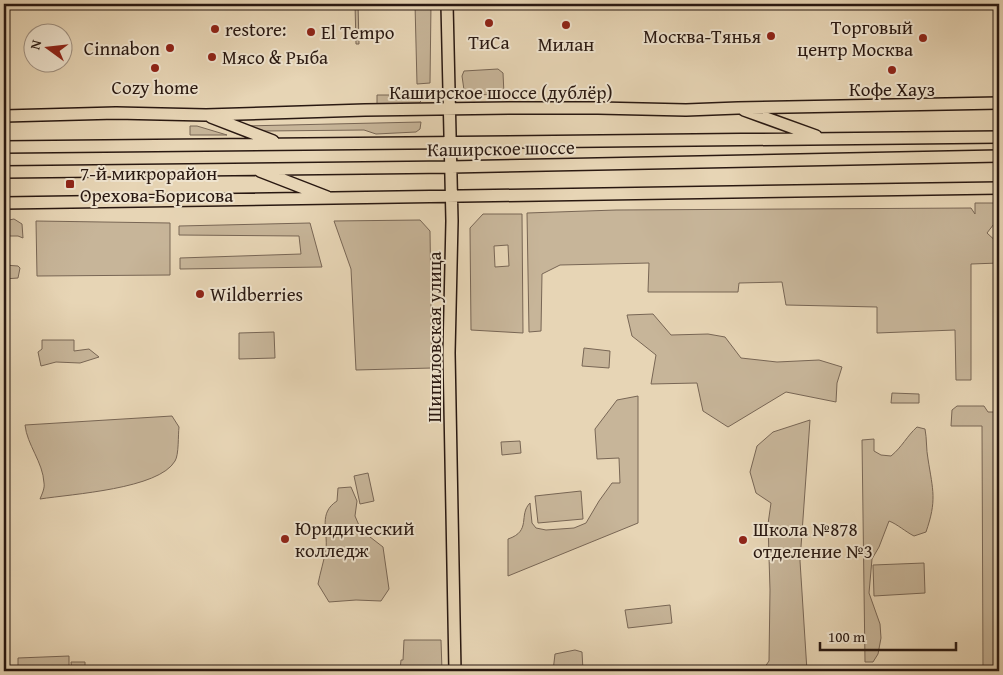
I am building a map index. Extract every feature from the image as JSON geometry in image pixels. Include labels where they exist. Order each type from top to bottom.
[{"type":"main road","name":"Шипиловская улица","points":[[448,4],[452,196],[449,353],[455,671]]},
{"type":"main road","name":"Каширское шоссе (дублёр)","points":[[4,116],[116,113],[206,115],[365,110],[598,108],[686,110],[999,103]]},
{"type":"main road","points":[[738,108],[824,139]]},
{"type":"main road","points":[[206,115],[280,144]]},
{"type":"main road","name":"Каширское шоссе","points":[[4,147],[999,137]]},
{"type":"main road","name":"Каширское шоссе","points":[[4,172],[451,167],[999,156]]},
{"type":"main road","points":[[254,169],[330,198]]},
{"type":"main road","points":[[4,203],[999,188]]},
{"type":"shaded area","points":[[355,4],[358,4],[359,44],[356,44]]},
{"type":"shaded area","points":[[415,4],[431,4],[430,83],[417,84]]},
{"type":"shaded area","points":[[498,69],[503,73],[504,94],[474,95],[464,90],[462,76],[464,71]]},
{"type":"shaded area","points":[[377,95],[427,95],[419,103],[377,104]]},
{"type":"shaded area","points":[[421,122],[420,129],[416,132],[376,134],[364,130],[265,131],[244,126]]},
{"type":"shaded area","points":[[190,126],[197,126],[227,135],[190,135]]},
{"type":"shaded area","points":[[975,203],[999,203],[999,217],[987,233],[999,244],[999,263],[971,264],[971,380],[956,380],[955,330],[877,333],[877,307],[786,305],[782,282],[739,283],[738,292],[648,292],[649,263],[560,265],[542,274],[541,331],[529,332],[527,213],[616,210],[971,208],[975,214]]},
{"type":"shaded area","points":[[483,214],[522,214],[523,333],[471,330],[470,228]],"holes":[[[508,245],[509,266],[495,267],[494,246]]]},
{"type":"shaded area","points":[[14,219],[22,224],[23,238],[4,236],[4,221]]},
{"type":"shaded area","points":[[420,220],[430,231],[432,368],[356,370],[351,269],[334,221]]},
{"type":"shaded area","points":[[36,221],[170,223],[170,275],[37,276]]},
{"type":"shaded area","points":[[310,223],[322,267],[180,269],[180,258],[301,254],[299,236],[179,235],[179,226]]},
{"type":"shaded area","points":[[4,265],[18,266],[20,268],[18,278],[4,279]]},
{"type":"shaded area","points":[[653,314],[671,335],[708,334],[725,337],[741,358],[777,362],[819,360],[842,367],[837,383],[836,402],[786,392],[728,427],[703,411],[697,383],[651,384],[656,355],[632,336],[627,315]]},
{"type":"shaded area","points":[[274,332],[275,358],[239,359],[239,333]]},
{"type":"shaded area","points":[[42,340],[74,340],[74,351],[89,349],[99,357],[80,363],[56,362],[41,366],[38,352],[42,349]]},
{"type":"shaded area","points":[[584,348],[610,351],[609,368],[582,366]]},
{"type":"shaded area","points":[[892,393],[919,394],[919,403],[891,403]]},
{"type":"shaded area","points":[[638,396],[638,523],[508,576],[508,539],[520,532],[530,503],[532,523],[536,528],[546,530],[574,528],[586,523],[612,483],[620,483],[619,458],[597,459],[595,429],[617,400]]},
{"type":"shaded area","points":[[957,406],[984,406],[988,412],[999,412],[999,671],[983,671],[982,426],[951,426],[952,410]]},
{"type":"shaded area","points":[[172,416],[179,427],[178,450],[175,461],[166,470],[152,478],[114,489],[40,499],[44,487],[43,475],[25,425]]},
{"type":"shaded area","points":[[810,420],[800,561],[807,671],[762,671],[769,661],[770,590],[768,524],[771,503],[756,493],[750,472],[757,446],[773,432]]},
{"type":"shaded area","points":[[917,427],[925,429],[932,488],[932,512],[926,532],[914,536],[889,521],[872,559],[869,593],[880,624],[881,638],[878,654],[873,662],[865,662],[862,440],[874,439],[874,451],[881,455],[891,456]]},
{"type":"shaded area","points":[[520,441],[521,453],[502,455],[501,442]]},
{"type":"shaded area","points":[[368,473],[374,501],[360,504],[354,476]]},
{"type":"shaded area","points":[[351,487],[357,501],[355,516],[361,530],[383,547],[389,589],[381,601],[329,602],[318,584],[326,549],[325,523],[328,511],[337,501],[338,488]]},
{"type":"shaded area","points":[[581,491],[583,519],[538,523],[535,496]]},
{"type":"shaded area","points":[[924,563],[925,593],[874,596],[873,565]]},
{"type":"shaded area","points":[[670,605],[672,623],[628,628],[625,610]]},
{"type":"shaded area","points":[[404,640],[441,640],[442,671],[400,671],[401,660],[403,660]]},
{"type":"shaded area","points":[[575,650],[582,652],[583,671],[553,671],[555,654]]},
{"type":"shaded area","points":[[69,656],[69,671],[18,671],[18,658]]},
{"type":"shaded area","points":[[71,662],[85,662],[85,671],[72,671]]},
{"type":"place","name":"ТиСа","points":[[489,23]]},
{"type":"place","name":"Милан","points":[[566,25]]},
{"type":"place","name":"restore:","points":[[215,29]]},
{"type":"place","name":"El Tempo","points":[[311,32]]},
{"type":"place","name":"Москва-Тянья","points":[[771,36]]},
{"type":"place","name":"Торговый центр Москва","points":[[923,38]]},
{"type":"place","name":"Cinnabon","points":[[170,48]]},
{"type":"place","name":"Мясо & Рыба","points":[[212,57]]},
{"type":"place","name":"Cozy home","points":[[155,68]]},
{"type":"place","name":"Кофе Хауз","points":[[892,70]]},
{"type":"place","name":"7-й микрорайон Орехова-Борисова","points":[[70,184]]},
{"type":"place","name":"Wildberries","points":[[200,294]]},
{"type":"place","name":"Юридический колледж","points":[[285,539]]},
{"type":"place","name":"Школа №878 отделение №3","points":[[743,540]]}]
